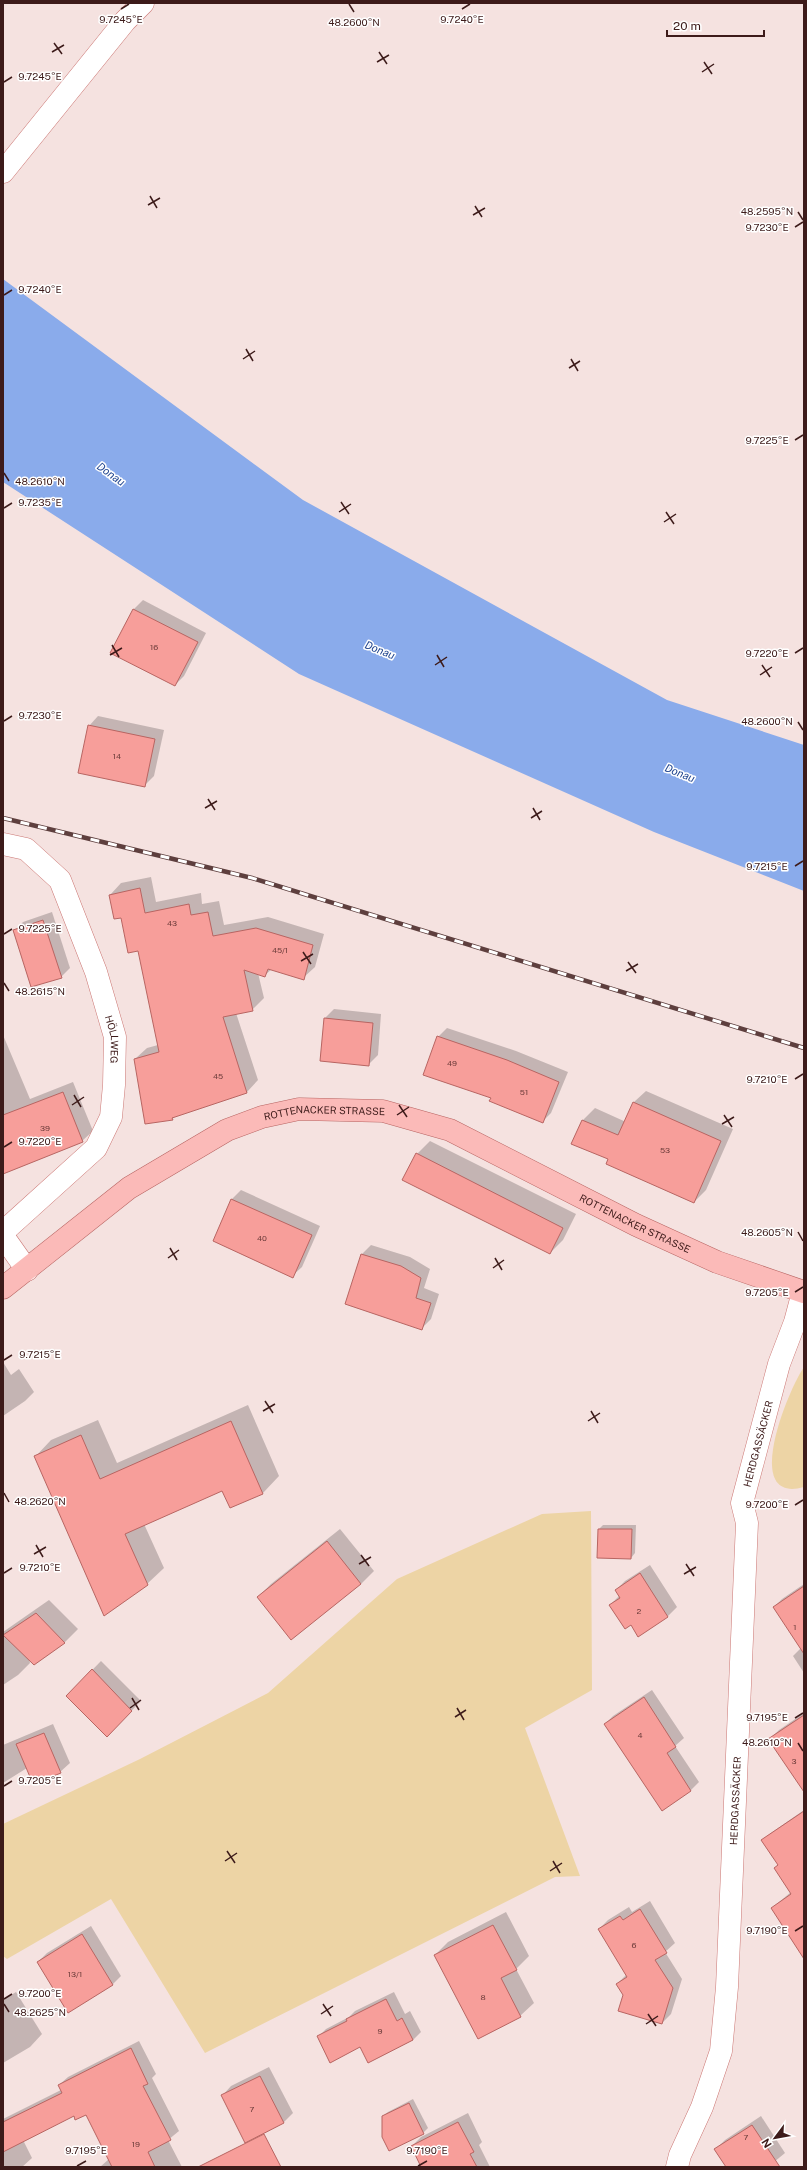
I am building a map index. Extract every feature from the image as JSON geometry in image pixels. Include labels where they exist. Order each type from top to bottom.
[{"type":"main road","name":"ROTTENACKER STRASSE","points":[[3,1288],[129,1188],[227,1130],[262,1117],[299,1109],[383,1110],[450,1130],[636,1225],[697,1253],[717,1262],[804,1292]]},
{"type":"street","points":[[3,172],[125,21],[143,3]]},
{"type":"street","name":"HÖLLWEG","points":[[3,844],[26,849],[60,880],[96,972],[115,1037],[114,1085],[111,1117],[96,1148],[3,1232]]},
{"type":"street","points":[[3,1236],[27,1270]]},
{"type":"street","name":"HERDGASSÄCKER","points":[[677,2167],[680,2155],[702,2107],[721,2051],[727,1986],[747,1523],[742,1503],[779,1364],[795,1322],[804,1292]]},
{"type":"shaded area","points":[[804,1367],[804,1487],[785,1488],[775,1479],[772,1462],[774,1442],[789,1397]]},
{"type":"shaded area","points":[[591,1511],[592,1690],[525,1728],[580,1876],[555,1877],[205,2053],[111,1899],[7,1959],[3,1956],[3,1824],[140,1759],[268,1693],[397,1579],[542,1514]]},
{"type":"water","name":"Donau","points":[[3,279],[303,500],[667,700],[804,745],[804,891],[654,832],[299,674],[3,482]]},
{"type":"building","points":[[133,609],[198,642],[175,686],[110,653]]},
{"type":"building","points":[[88,725],[155,739],[145,787],[78,773]]},
{"type":"building","points":[[140,888],[145,913],[189,904],[191,915],[208,912],[213,936],[256,928],[313,945],[304,980],[268,969],[265,977],[244,970],[253,1011],[223,1017],[247,1093],[172,1118],[173,1120],[145,1124],[134,1059],[159,1052],[138,951],[128,953],[121,918],[114,919],[109,895]]},
{"type":"building","points":[[43,920],[62,978],[31,987],[13,930]]},
{"type":"building","points":[[324,1018],[373,1023],[369,1066],[320,1061]]},
{"type":"building","points":[[437,1036],[507,1060],[559,1082],[543,1123],[489,1101],[491,1098],[423,1075]]},
{"type":"building","points":[[63,1092],[83,1142],[3,1174],[3,1115]]},
{"type":"building","points":[[633,1102],[721,1141],[694,1203],[606,1164],[608,1159],[571,1144],[582,1120],[618,1135]]},
{"type":"building","points":[[416,1153],[563,1228],[550,1254],[402,1180]]},
{"type":"building","points":[[231,1199],[312,1235],[293,1278],[213,1241]]},
{"type":"building","points":[[361,1254],[401,1266],[421,1278],[416,1298],[431,1303],[422,1330],[345,1304]]},
{"type":"building","points":[[231,1421],[263,1494],[230,1508],[222,1491],[125,1534],[148,1585],[104,1616],[34,1456],[81,1435],[100,1479]]},
{"type":"building","points":[[598,1529],[632,1529],[631,1559],[597,1558]]},
{"type":"building","points":[[327,1541],[361,1584],[291,1640],[257,1597]]},
{"type":"building","points":[[640,1573],[668,1617],[638,1637],[631,1625],[625,1629],[609,1605],[620,1598],[615,1590]]},
{"type":"building","points":[[804,1586],[804,1654],[773,1607]]},
{"type":"building","points":[[36,1613],[65,1643],[34,1665],[3,1635]]},
{"type":"building","points":[[92,1669],[132,1711],[107,1737],[66,1696]]},
{"type":"building","points":[[644,1697],[676,1747],[667,1753],[691,1791],[662,1811],[604,1724]]},
{"type":"building","points":[[804,1715],[804,1792],[768,1739]]},
{"type":"building","points":[[44,1733],[61,1773],[33,1784],[16,1744]]},
{"type":"building","points":[[804,1811],[804,1959],[771,1908],[791,1894],[774,1868],[778,1865],[761,1840]]},
{"type":"building","points":[[640,1909],[667,1953],[655,1960],[673,1988],[662,2024],[618,2011],[623,1995],[616,1984],[627,1977],[598,1929],[620,1916],[623,1920]]},
{"type":"building","points":[[493,1925],[517,1970],[501,1978],[521,2017],[478,2039],[434,1955]]},
{"type":"building","points":[[82,1934],[113,1985],[68,2013],[37,1962]]},
{"type":"building","points":[[386,1999],[397,2021],[402,2018],[413,2040],[368,2063],[360,2047],[330,2063],[317,2036],[347,2021],[346,2019]]},
{"type":"building","points":[[131,2048],[148,2084],[143,2086],[171,2140],[148,2152],[155,2167],[112,2167],[86,2115],[75,2120],[74,2116],[3,2152],[3,2122],[62,2093],[58,2085]]},
{"type":"building","points":[[260,2076],[284,2123],[245,2143],[221,2095]]},
{"type":"building","points":[[409,2103],[424,2134],[389,2151],[382,2137],[382,2116]]},
{"type":"building","points":[[458,2122],[474,2152],[470,2154],[477,2167],[421,2167],[411,2146]]},
{"type":"building","points":[[752,2125],[780,2167],[726,2167],[714,2149]]},
{"type":"building","points":[[264,2134],[281,2167],[198,2167]]},
{"type":"railway","points":[[3,818],[252,878],[804,1048]]}]
